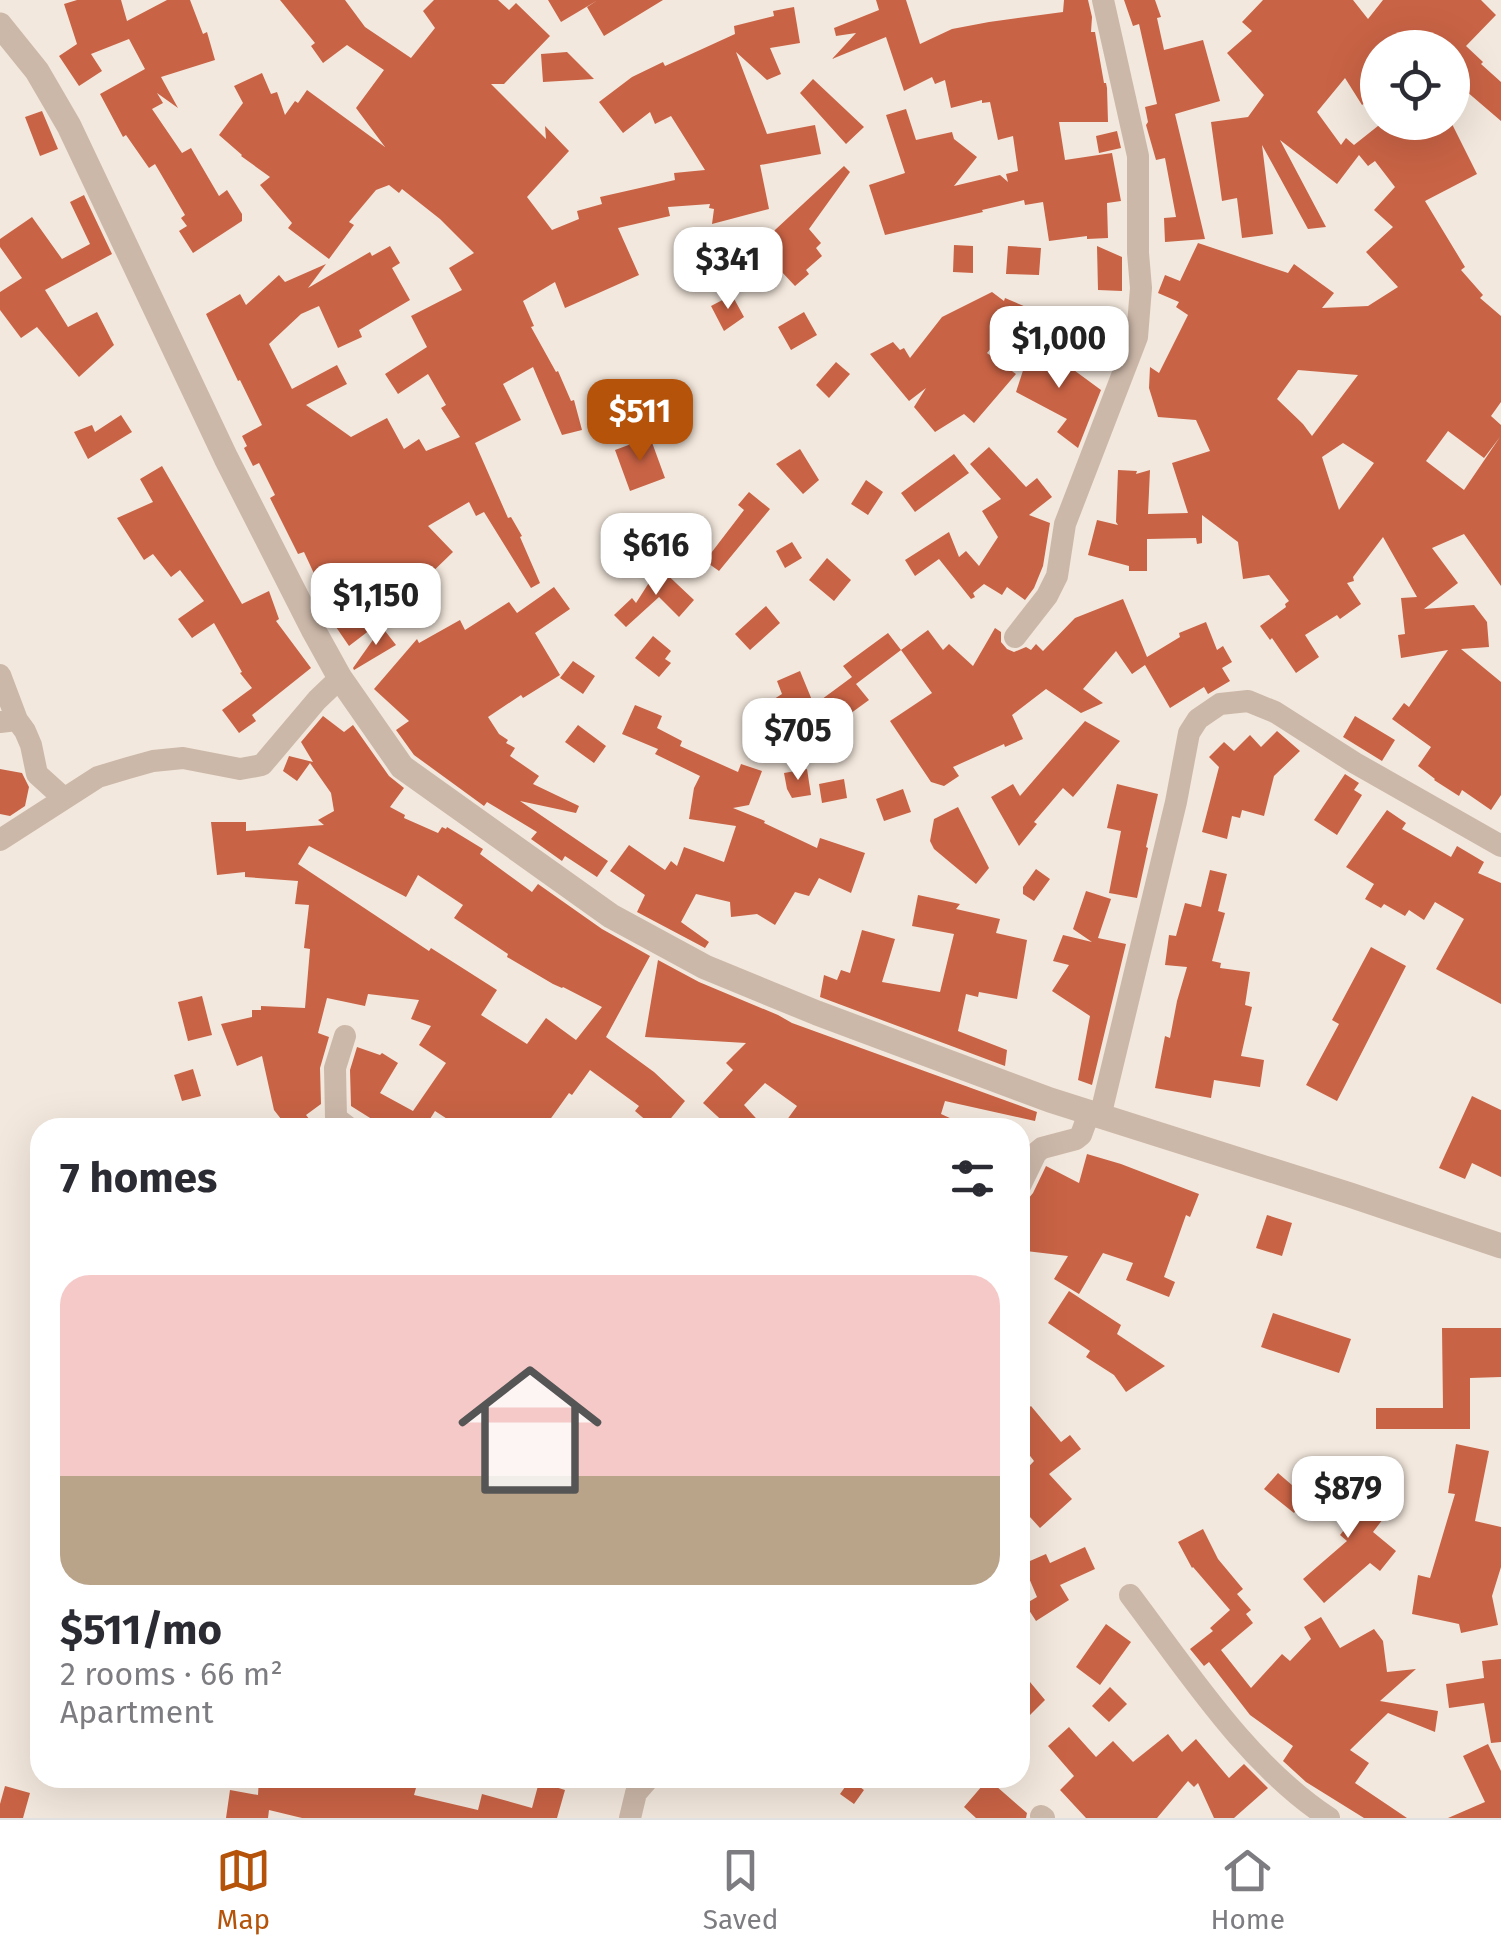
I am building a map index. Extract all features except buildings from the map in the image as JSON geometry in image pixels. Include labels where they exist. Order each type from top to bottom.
[{"type":"street","points":[[1015,636],[1048,596],[1057,576],[1065,524],[1137,337],[1141,288],[1138,156],[1102,0]]},
{"type":"street","points":[[0,25],[37,71],[69,126],[226,458],[314,632],[340,678],[402,766],[611,916],[705,967],[817,1013],[1094,1115],[1501,1246]]},
{"type":"street","points":[[0,676],[8,721],[25,731],[37,774],[62,799]]},
{"type":"street","points":[[0,840],[98,776],[153,761],[183,758],[240,769],[262,765],[340,678]]},
{"type":"street","points":[[1030,1165],[1042,1148],[1076,1139],[1094,1115],[1176,802],[1186,744],[1198,719],[1209,711],[1220,704],[1248,701],[1274,712],[1501,846]]},
{"type":"street","points":[[336,1118],[334,1068],[345,1036]]},
{"type":"street","points":[[1130,1596],[1260,1760],[1280,1782],[1330,1818]]},
{"type":"street","points":[[630,1818],[641,1788]]}]
